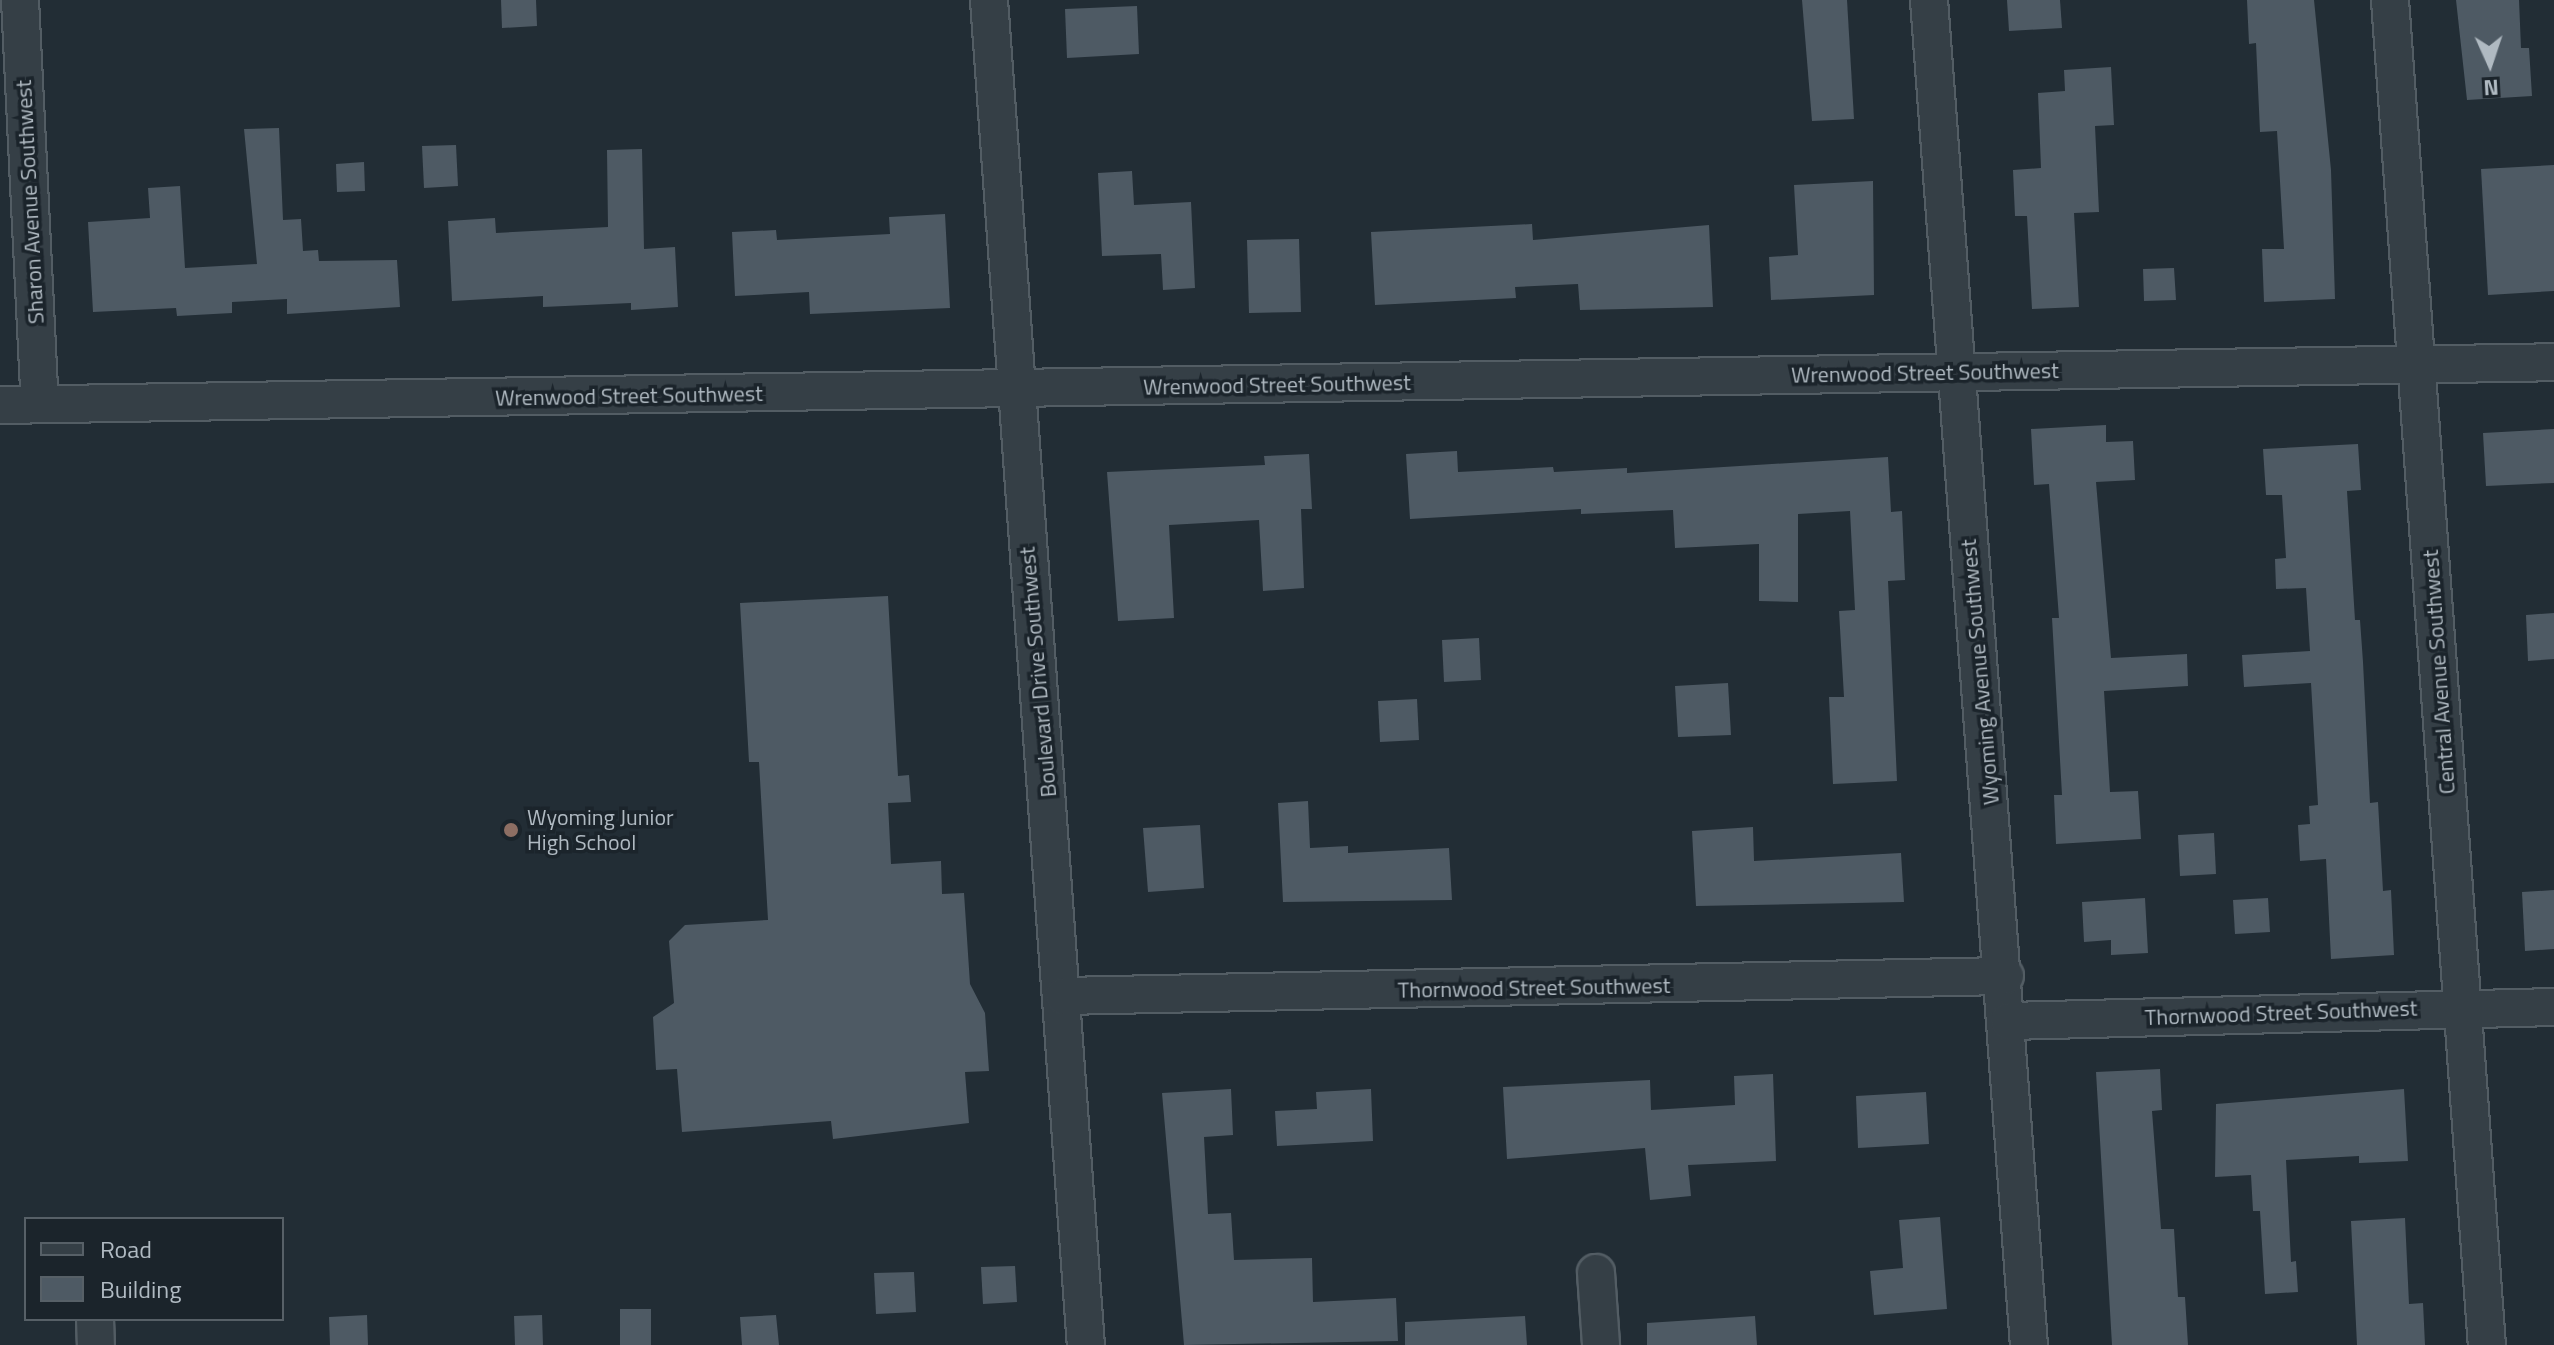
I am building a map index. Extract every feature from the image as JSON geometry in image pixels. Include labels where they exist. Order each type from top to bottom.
[{"type":"street","name":"Sharon Avenue Southwest","points":[[20,0],[40,404]]},
{"type":"street","name":"Boulevard Drive Southwest","points":[[989,0],[1064,996],[1086,1345]]},
{"type":"street","name":"Wyoming Avenue Southwest","points":[[1929,0],[2009,1021],[2029,1345]]},
{"type":"street","name":"Central Avenue Southwest","points":[[2390,0],[2487,1345]]},
{"type":"street","name":"Wrenwood Street Southwest","points":[[0,405],[1957,373],[2416,360],[2554,362]]},
{"type":"street","name":"Thornwood Street Southwest","points":[[1064,996],[2005,976]]},
{"type":"street","name":"Thornwood Street Southwest","points":[[2009,1021],[2554,1007]]},
{"type":"street","points":[[1596,1273],[1601,1345]]},
{"type":"street","points":[[95,1321],[96,1345]]},
{"type":"building","points":[[501,0],[536,0],[537,26],[502,28]]},
{"type":"building","points":[[1802,0],[1847,0],[1854,119],[1812,121]]},
{"type":"building","points":[[2007,0],[2060,0],[2062,28],[2009,31]]},
{"type":"building","points":[[2247,0],[2314,0],[2331,170],[2335,299],[2264,302],[2262,249],[2284,249],[2277,131],[2260,132],[2256,43],[2249,44]]},
{"type":"building","points":[[2456,0],[2519,0],[2521,48],[2529,48],[2532,96],[2467,100]]},
{"type":"building","points":[[1137,6],[1139,54],[1067,58],[1065,9]]},
{"type":"building","points":[[2111,67],[2114,125],[2095,126],[2099,212],[2074,213],[2079,307],[2032,309],[2027,216],[2015,216],[2013,170],[2041,168],[2038,93],[2065,91],[2064,70]]},
{"type":"building","points":[[279,128],[283,220],[301,219],[303,251],[318,250],[319,261],[397,260],[400,307],[287,314],[287,299],[232,302],[232,313],[177,316],[176,308],[93,312],[88,222],[150,218],[148,188],[180,186],[185,268],[257,264],[244,129]]},
{"type":"building","points":[[456,145],[458,186],[424,188],[422,146]]},
{"type":"building","points":[[642,149],[644,249],[675,247],[678,307],[631,310],[631,303],[543,307],[543,296],[452,301],[448,221],[495,218],[496,233],[608,227],[607,150]]},
{"type":"building","points":[[364,162],[365,191],[337,192],[336,164]]},
{"type":"building","points":[[2554,165],[2554,291],[2488,295],[2481,169]]},
{"type":"building","points":[[1132,171],[1134,205],[1191,202],[1195,288],[1163,290],[1161,254],[1102,256],[1098,173]]},
{"type":"building","points":[[1873,181],[1874,295],[1771,300],[1769,257],[1798,255],[1794,185]]},
{"type":"building","points":[[945,214],[950,308],[810,314],[809,292],[735,296],[732,232],[776,230],[777,240],[890,234],[889,217]]},
{"type":"building","points":[[1532,224],[1533,240],[1709,225],[1713,307],[1580,310],[1578,284],[1515,287],[1516,298],[1375,305],[1371,232]]},
{"type":"building","points":[[1299,239],[1301,312],[1249,313],[1247,240]]},
{"type":"building","points":[[2174,268],[2176,300],[2144,301],[2143,269]]},
{"type":"building","points":[[2106,425],[2106,442],[2133,441],[2135,480],[2096,482],[2111,658],[2187,654],[2188,686],[2104,691],[2110,792],[2138,791],[2141,839],[2056,844],[2054,795],[2062,795],[2052,618],[2059,618],[2049,484],[2034,485],[2031,429]]},
{"type":"building","points":[[2554,429],[2554,483],[2486,486],[2483,433]]},
{"type":"building","points":[[2358,444],[2361,490],[2347,491],[2355,620],[2360,620],[2370,803],[2378,802],[2383,891],[2391,890],[2394,955],[2331,959],[2326,859],[2300,861],[2298,825],[2310,824],[2309,806],[2318,805],[2311,683],[2244,687],[2242,655],[2310,651],[2306,588],[2276,589],[2275,559],[2286,558],[2282,495],[2266,495],[2263,449]]},
{"type":"building","points":[[1457,451],[1458,472],[1553,467],[1554,472],[1627,468],[1627,473],[1888,457],[1891,512],[1902,511],[1905,580],[1888,581],[1897,781],[1833,784],[1829,697],[1844,697],[1839,611],[1855,610],[1850,511],[1798,514],[1798,602],[1759,601],[1759,544],[1675,548],[1673,510],[1581,514],[1581,509],[1410,519],[1406,454]]},
{"type":"building","points":[[1309,454],[1312,509],[1301,509],[1304,588],[1263,591],[1259,520],[1169,525],[1174,618],[1118,621],[1107,472],[1265,465],[1264,456]]},
{"type":"building","points":[[888,596],[898,776],[909,775],[911,802],[888,803],[891,864],[941,861],[942,894],[964,893],[970,984],[985,1013],[989,1071],[965,1072],[969,1123],[833,1139],[831,1121],[682,1132],[677,1069],[656,1070],[653,1017],[674,1003],[669,941],[685,925],[768,920],[759,762],[749,762],[740,603]]},
{"type":"building","points":[[2554,613],[2554,659],[2528,661],[2526,615]]},
{"type":"building","points":[[1479,638],[1481,680],[1444,682],[1442,640]]},
{"type":"building","points":[[1728,683],[1731,735],[1678,737],[1675,686]]},
{"type":"building","points":[[1417,699],[1419,740],[1380,742],[1378,701]]},
{"type":"building","points":[[1308,801],[1310,848],[1348,846],[1348,853],[1449,848],[1452,900],[1283,902],[1278,803]]},
{"type":"building","points":[[1200,825],[1204,888],[1148,892],[1143,828]]},
{"type":"building","points":[[1753,827],[1754,861],[1901,853],[1904,902],[1696,906],[1692,831]]},
{"type":"building","points":[[2214,833],[2216,874],[2180,876],[2178,835]]},
{"type":"building","points":[[2554,890],[2554,949],[2525,951],[2522,892]]},
{"type":"building","points":[[2145,898],[2148,953],[2111,955],[2111,940],[2084,942],[2082,902]]},
{"type":"building","points":[[2268,898],[2270,932],[2235,934],[2233,900]]},
{"type":"building","points":[[2160,1069],[2162,1110],[2152,1111],[2161,1229],[2174,1229],[2178,1297],[2185,1297],[2188,1345],[2112,1345],[2096,1072]]},
{"type":"building","points":[[1773,1074],[1776,1161],[1688,1165],[1691,1196],[1650,1200],[1645,1148],[1507,1159],[1503,1087],[1650,1080],[1651,1110],[1735,1105],[1734,1076]]},
{"type":"building","points":[[1231,1089],[1233,1135],[1204,1137],[1208,1214],[1231,1213],[1234,1260],[1312,1258],[1313,1302],[1396,1298],[1398,1341],[1184,1345],[1162,1093]]},
{"type":"building","points":[[1371,1089],[1373,1141],[1277,1146],[1275,1111],[1317,1109],[1316,1092]]},
{"type":"building","points":[[2404,1089],[2408,1161],[2359,1163],[2359,1156],[2286,1160],[2291,1262],[2296,1261],[2298,1292],[2265,1294],[2260,1211],[2253,1211],[2251,1175],[2215,1177],[2216,1104]]},
{"type":"building","points":[[1926,1092],[1929,1144],[1858,1148],[1856,1096]]},
{"type":"building","points":[[1940,1217],[1947,1309],[1874,1315],[1870,1271],[1903,1268],[1899,1220]]},
{"type":"building","points":[[2405,1218],[2409,1304],[2423,1303],[2425,1345],[2357,1345],[2351,1221]]},
{"type":"building","points":[[1015,1266],[1017,1302],[983,1304],[981,1267]]},
{"type":"building","points":[[914,1272],[916,1312],[876,1314],[874,1273]]},
{"type":"building","points":[[620,1309],[651,1309],[651,1345],[620,1345]]},
{"type":"building","points":[[367,1315],[368,1345],[330,1345],[329,1317]]},
{"type":"building","points":[[542,1315],[543,1345],[515,1345],[514,1316]]},
{"type":"building","points":[[776,1315],[779,1345],[742,1345],[740,1317]]},
{"type":"building","points":[[1525,1316],[1527,1345],[1405,1345],[1405,1322]]},
{"type":"building","points":[[1755,1316],[1757,1345],[1647,1345],[1647,1323]]},
{"type":"place","name":"Wyoming Junior High School","points":[[511,830]]}]
